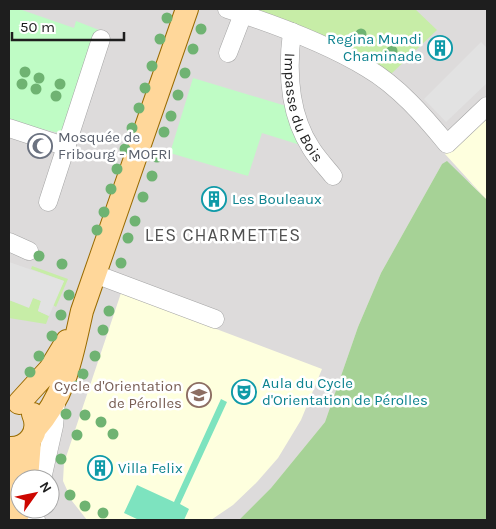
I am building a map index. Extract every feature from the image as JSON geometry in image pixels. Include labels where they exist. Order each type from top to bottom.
[{"type":"main road","points":[[25,439],[56,403],[71,359],[82,311],[187,9]]},
{"type":"main road","points":[[26,469],[25,439],[32,412],[14,403],[38,384],[59,357],[82,311]]},
{"type":"main road","points":[[9,454],[13,469]]},
{"type":"street","points":[[228,53],[235,11],[292,32],[368,68],[425,118],[447,144],[487,106]]},
{"type":"street","name":"Impasse du Bois","points":[[292,32],[288,60],[289,85],[299,123],[310,148],[333,176]]},
{"type":"street","points":[[48,202],[101,39]]},
{"type":"street","points":[[9,128],[67,147]]},
{"type":"street","points":[[9,242],[29,250]]},
{"type":"street","points":[[95,274],[216,319]]},
{"type":"street","points":[[44,469],[54,426],[56,403]]},
{"type":"shaded area","points":[[9,9],[487,9],[487,200],[472,184],[442,164],[381,273],[358,327],[325,422],[271,488],[239,520],[9,520]]},
{"type":"shaded area","points":[[481,42],[487,48],[487,83],[446,122],[424,99]]},
{"type":"shaded area","points":[[487,112],[487,200],[445,154],[452,144]]},
{"type":"shaded area","points":[[9,262],[64,281],[49,316],[38,311],[41,301],[33,298],[29,308],[9,300]]},
{"type":"shaded area","name":"Cycle d'Orientation de Pérolles","points":[[121,293],[322,369],[301,420],[278,458],[233,505],[211,520],[87,520],[72,501],[63,481],[64,463]]},
{"type":"green space","points":[[9,9],[19,9],[74,28],[76,21],[99,30],[63,134],[9,121]]},
{"type":"green space","points":[[255,9],[415,9],[437,30],[390,75],[357,53],[325,36]]},
{"type":"green space","points":[[193,78],[296,109],[310,148],[262,133],[248,176],[170,153]]},
{"type":"green space","points":[[447,161],[487,200],[487,520],[239,520],[271,488],[325,422],[358,327],[381,273],[442,164]]},
{"type":"green space","points":[[32,266],[68,279],[56,307],[53,305],[64,281],[31,269]]},
{"type":"green space","points":[[33,297],[41,301],[38,311],[49,316],[46,324],[9,318],[9,300],[29,307]]},
{"type":"green space","points":[[221,399],[227,402],[180,504],[189,509],[184,520],[139,520],[124,513],[137,485],[174,502]]},
{"type":"place","name":"Regina Mundi Chaminade","points":[[440,48]]},
{"type":"place","name":"Mosquée de Fribourg - MOFRI","points":[[40,146]]},
{"type":"place","name":"Les Bouleaux","points":[[214,199]]},
{"type":"place","name":"Aula du Cycle d'Orientation de Pérolles","points":[[244,392]]},
{"type":"place","name":"Cycle d'Orientation de Pérolles","points":[[199,395]]},
{"type":"place","name":"Villa Felix","points":[[100,468]]},
{"type":"district","name":"LES CHARMETTES","points":[[223,235]]}]
